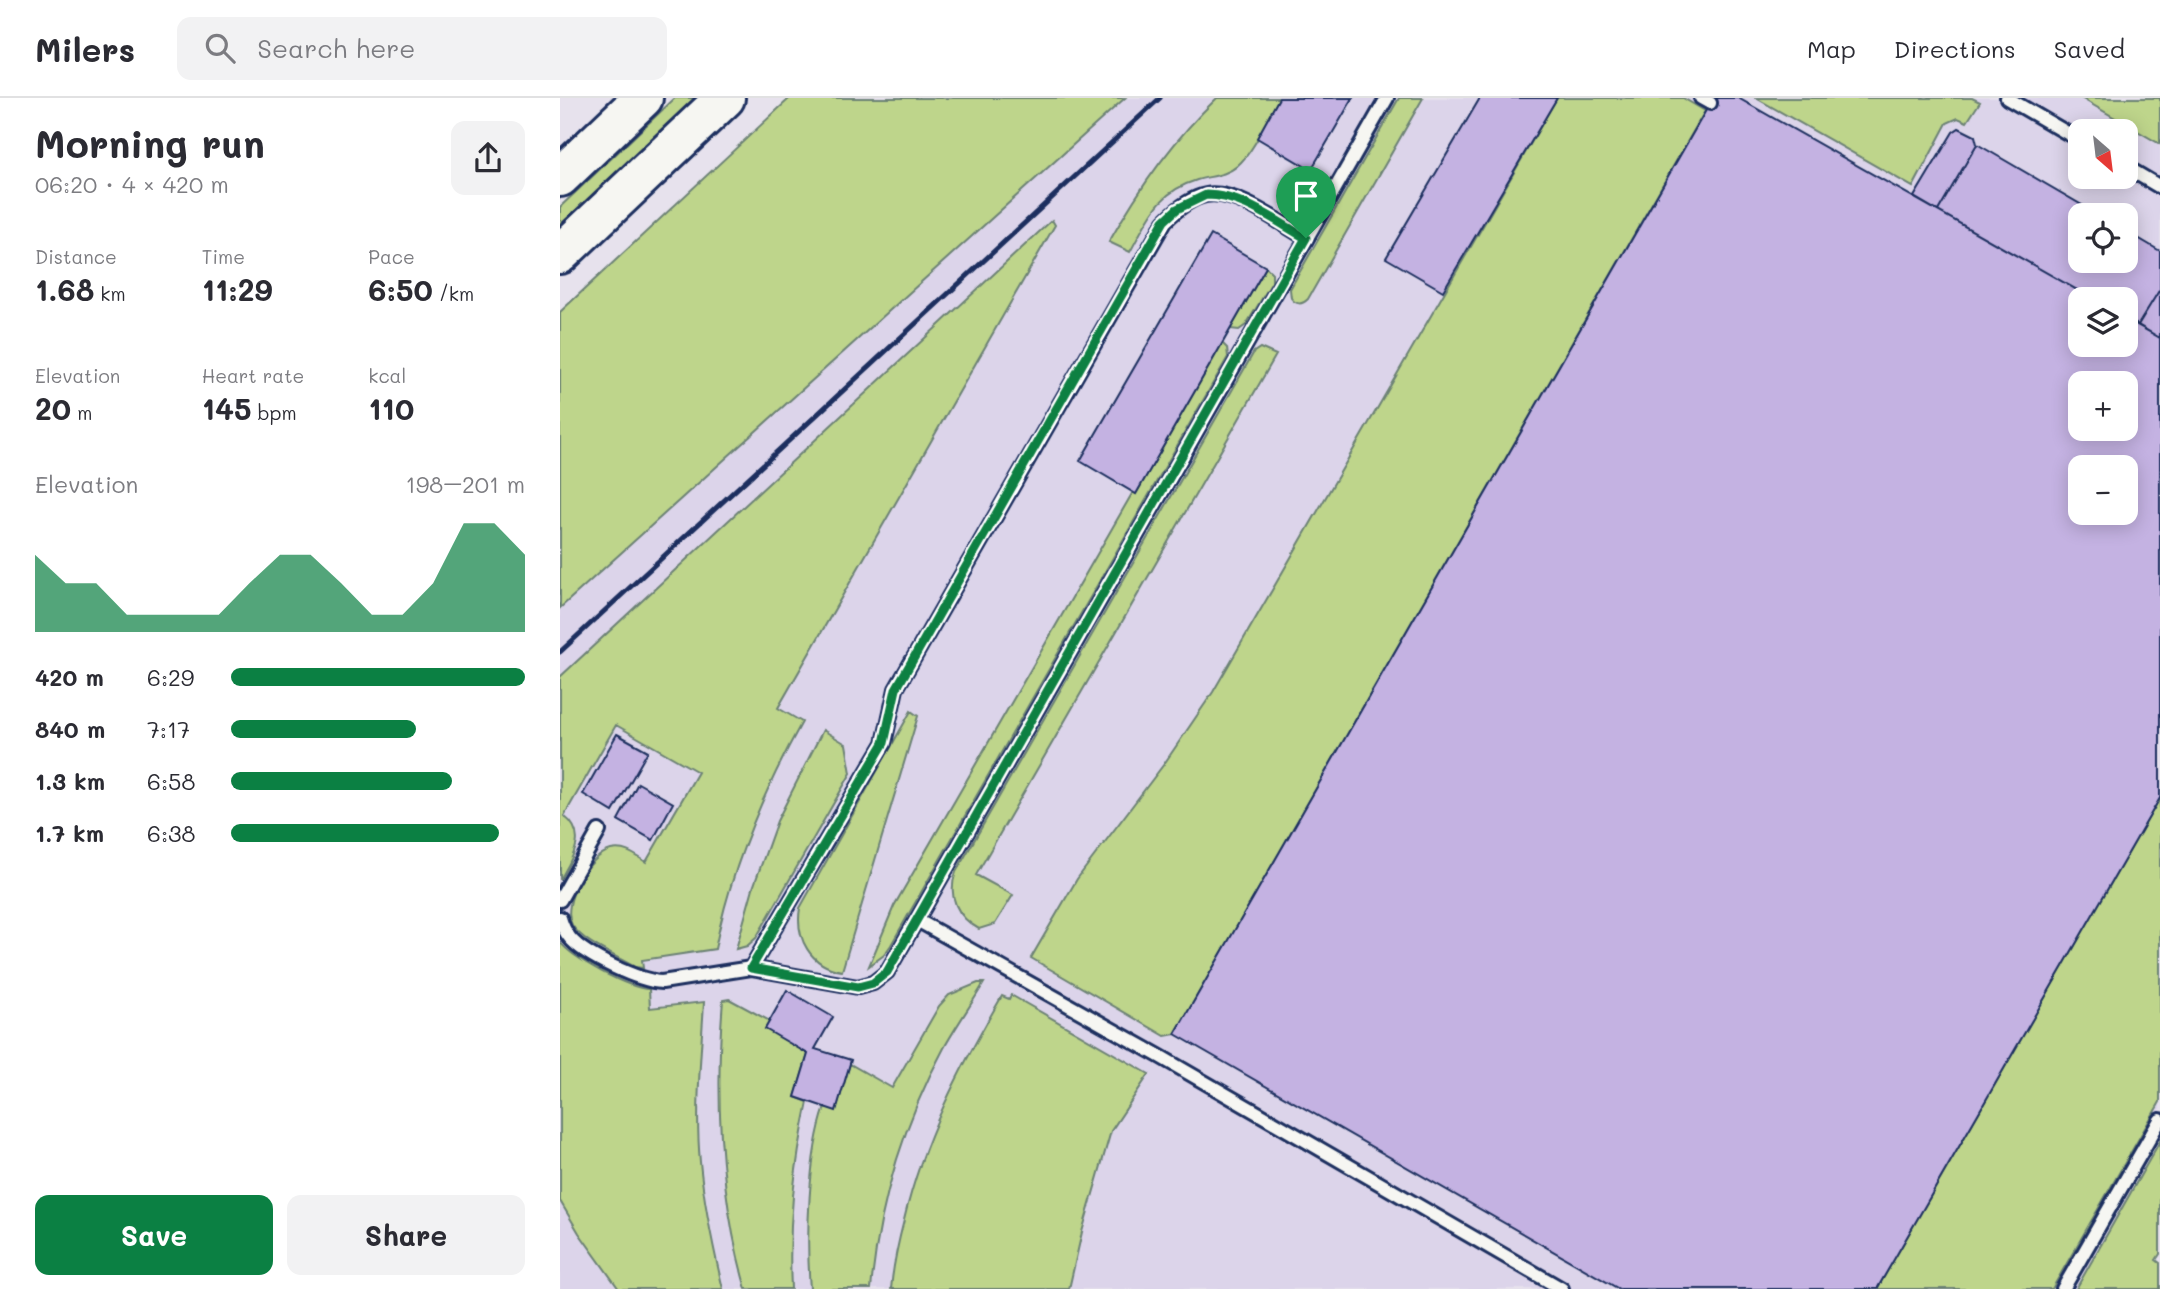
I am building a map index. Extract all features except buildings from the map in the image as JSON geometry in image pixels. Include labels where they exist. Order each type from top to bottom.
[{"type":"highway","points":[[560,177],[643,98]]},
{"type":"highway","points":[[560,254],[725,98]]},
{"type":"lane","points":[[560,918],[565,930],[578,946],[636,978],[649,982],[673,981],[751,968],[858,987],[873,983],[887,972],[1388,98]]},
{"type":"lane","points":[[2007,98],[2068,133]]},
{"type":"lane","points":[[2138,174],[2160,187]]},
{"type":"lane","points":[[751,968],[884,743],[896,689],[1164,221],[1190,202],[1206,195],[1222,195],[1236,199],[1306,238]]},
{"type":"lane","points":[[560,900],[599,831]]},
{"type":"lane","points":[[917,920],[1161,1057],[1562,1289]]},
{"type":"lane","points":[[2063,1289],[2160,1120]]},
{"type":"shaded area","points":[[1125,98],[2160,98],[2160,1234],[2137,1275],[2160,1289],[560,1289],[560,608]]},
{"type":"green space","points":[[675,98],[697,98],[560,227],[560,207]]},
{"type":"green space","points":[[790,98],[1125,98],[560,608],[560,312]]},
{"type":"green space","points":[[1217,98],[1279,98],[1255,144],[1237,166],[1228,172],[1183,185],[1163,199],[1149,217],[1130,252],[1109,242],[1158,166],[1186,130]]},
{"type":"green space","points":[[1399,98],[1423,98],[1308,299],[1301,303],[1295,302],[1291,298],[1290,289]]},
{"type":"green space","points":[[1557,98],[1683,98],[1705,111],[1175,1034],[1165,1036],[1031,958],[1077,879],[1164,764],[1213,692]]},
{"type":"green space","points":[[1756,98],[1972,98],[1980,102],[1967,122],[1958,118],[1947,123],[1913,187]]},
{"type":"green space","points":[[2081,98],[2160,98],[2160,144],[2138,131],[2138,119],[2117,119]]},
{"type":"green space","points":[[1052,220],[1055,225],[778,708],[802,722],[774,776],[750,832],[730,889],[715,949],[642,960],[643,968],[635,967],[584,938],[572,925],[569,916],[573,893],[586,870],[603,854],[616,849],[634,854],[646,862],[698,772],[616,725],[564,816],[576,831],[577,839],[573,855],[560,880],[560,677]]},
{"type":"green space","points":[[1266,267],[1272,273],[1272,282],[1246,325],[1239,330],[1230,329]]},
{"type":"green space","points":[[1222,343],[1227,348],[1228,357],[891,945],[884,955],[869,966],[894,906]]},
{"type":"green space","points":[[1260,348],[1276,355],[976,875],[1013,895],[995,924],[979,929],[965,918],[956,905],[953,889],[956,872],[1254,352]]},
{"type":"green space","points":[[911,711],[918,716],[842,971],[831,968],[813,957],[807,949],[800,930],[800,908]]},
{"type":"green space","points":[[823,730],[846,744],[851,773],[756,938],[747,946],[736,949],[753,888],[777,821]]},
{"type":"green space","points":[[2160,798],[2160,1102],[2052,1289],[1877,1289]]},
{"type":"green space","points":[[560,942],[601,972],[628,984],[649,989],[650,1008],[704,1002],[699,1082],[699,1142],[706,1210],[723,1289],[619,1289],[560,1201]]},
{"type":"green space","points":[[984,983],[944,1048],[905,1135],[880,1226],[871,1289],[810,1289],[808,1246],[812,1172],[825,1107],[836,1110],[850,1064],[892,1088],[939,1006],[949,995]]},
{"type":"green space","points":[[1011,995],[1149,1074],[1111,1131],[1069,1289],[891,1289],[904,1220],[932,1133],[958,1077],[1002,996],[1009,999]]},
{"type":"green space","points":[[729,999],[770,1021],[808,1054],[795,1097],[808,1102],[793,1195],[791,1289],[746,1289],[737,1253],[721,1145],[721,1036],[723,1000]]},
{"type":"green space","points":[[2160,1141],[2160,1254],[2156,1260],[2160,1263],[2160,1289],[2076,1289]]},
{"type":"railway","points":[[560,652],[1160,98]]},
{"type":"route","points":[[1206,195],[1222,195],[1236,199],[1306,238],[887,972],[873,983],[858,987],[751,968],[884,743],[896,689],[1164,221],[1190,202],[1206,195]]}]
